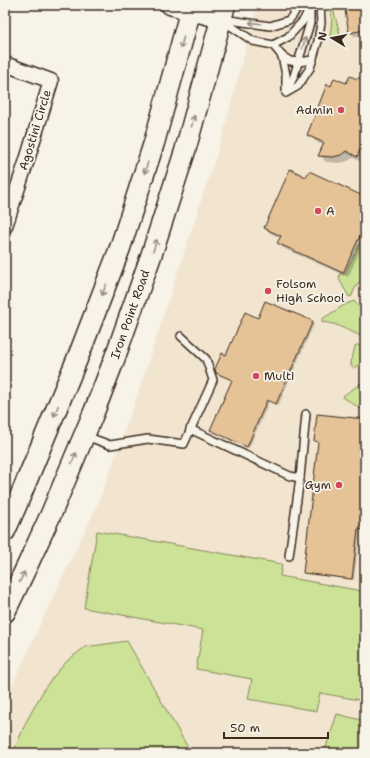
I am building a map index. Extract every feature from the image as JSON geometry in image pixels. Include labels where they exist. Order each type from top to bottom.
[{"type":"main road","points":[[5,531],[80,352],[120,248],[154,143],[191,8]]},
{"type":"main road","name":"Iron Point Road","points":[[5,612],[51,514],[114,360],[151,256],[185,151],[223,12]]},
{"type":"street","points":[[170,5],[223,12]]},
{"type":"street","name":"Agostini Circle","points":[[5,64],[50,81],[27,160],[5,226]]},
{"type":"lane","points":[[223,12],[270,26],[289,20],[294,16],[299,5]]},
{"type":"lane","points":[[286,93],[298,86],[310,68],[318,41],[321,23],[320,5]]},
{"type":"lane","points":[[272,45],[288,37],[303,21],[310,6]]},
{"type":"lane","points":[[286,93],[294,76],[310,23],[310,6]]},
{"type":"lane","points":[[223,12],[253,41],[272,45],[282,56],[290,61],[298,62],[313,60]]},
{"type":"lane","points":[[282,56],[285,65],[286,93]]},
{"type":"lane","points":[[84,435],[110,445],[148,439],[184,444],[213,380],[206,359],[181,336]]},
{"type":"lane","points":[[289,556],[300,478],[306,414]]},
{"type":"lane","points":[[190,429],[290,476],[300,478]]},
{"type":"shaded area","name":"Folsom High School","points":[[257,5],[365,5],[365,753],[5,753],[5,701],[99,501],[136,399],[223,134]]},
{"type":"green space","points":[[330,5],[332,5],[340,34],[337,40],[330,36],[332,19]]},
{"type":"green space","points":[[364,235],[365,282],[360,281],[352,296],[349,297],[339,279],[340,273],[344,275]]},
{"type":"green space","points":[[354,301],[358,306],[365,308],[365,336],[361,336],[334,324],[322,322],[322,319],[346,304]]},
{"type":"green space","points":[[356,345],[359,345],[365,351],[365,360],[354,368],[351,366],[351,363]]},
{"type":"green space","points":[[365,382],[365,397],[363,408],[361,409],[343,397]]},
{"type":"green space","points":[[97,531],[282,564],[280,576],[362,591],[360,605],[365,607],[365,701],[320,693],[316,711],[248,699],[252,679],[196,669],[203,630],[84,608]]},
{"type":"green space","points":[[127,641],[191,753],[13,753],[27,720],[46,686],[67,661],[85,647]]},
{"type":"green space","points":[[337,714],[365,721],[365,753],[324,753]]},
{"type":"building","points":[[344,5],[365,5],[365,30],[349,33]]},
{"type":"building","name":"Admin","points":[[365,75],[365,138],[357,157],[346,151],[341,155],[333,157],[318,156],[324,143],[307,135],[327,84],[331,86],[334,78],[346,83],[350,76],[357,79]]},
{"type":"building","name":"A","points":[[290,169],[306,177],[309,171],[365,197],[365,225],[343,273],[277,243],[281,236],[264,228]]},
{"type":"building","name":"Multi","points":[[265,301],[313,321],[276,404],[267,400],[247,447],[210,430],[232,380],[216,373],[215,369],[222,353],[226,355],[245,312],[258,318]]},
{"type":"building","name":"Gym","points":[[317,414],[365,419],[365,530],[358,529],[352,579],[303,573],[318,442],[314,441]]},
{"type":"place","name":"Admin","points":[[341,110]]},
{"type":"place","name":"A","points":[[318,211]]},
{"type":"place","name":"Folsom High School","points":[[268,291]]},
{"type":"place","name":"Multi","points":[[256,376]]},
{"type":"place","name":"Gym","points":[[339,485]]}]
